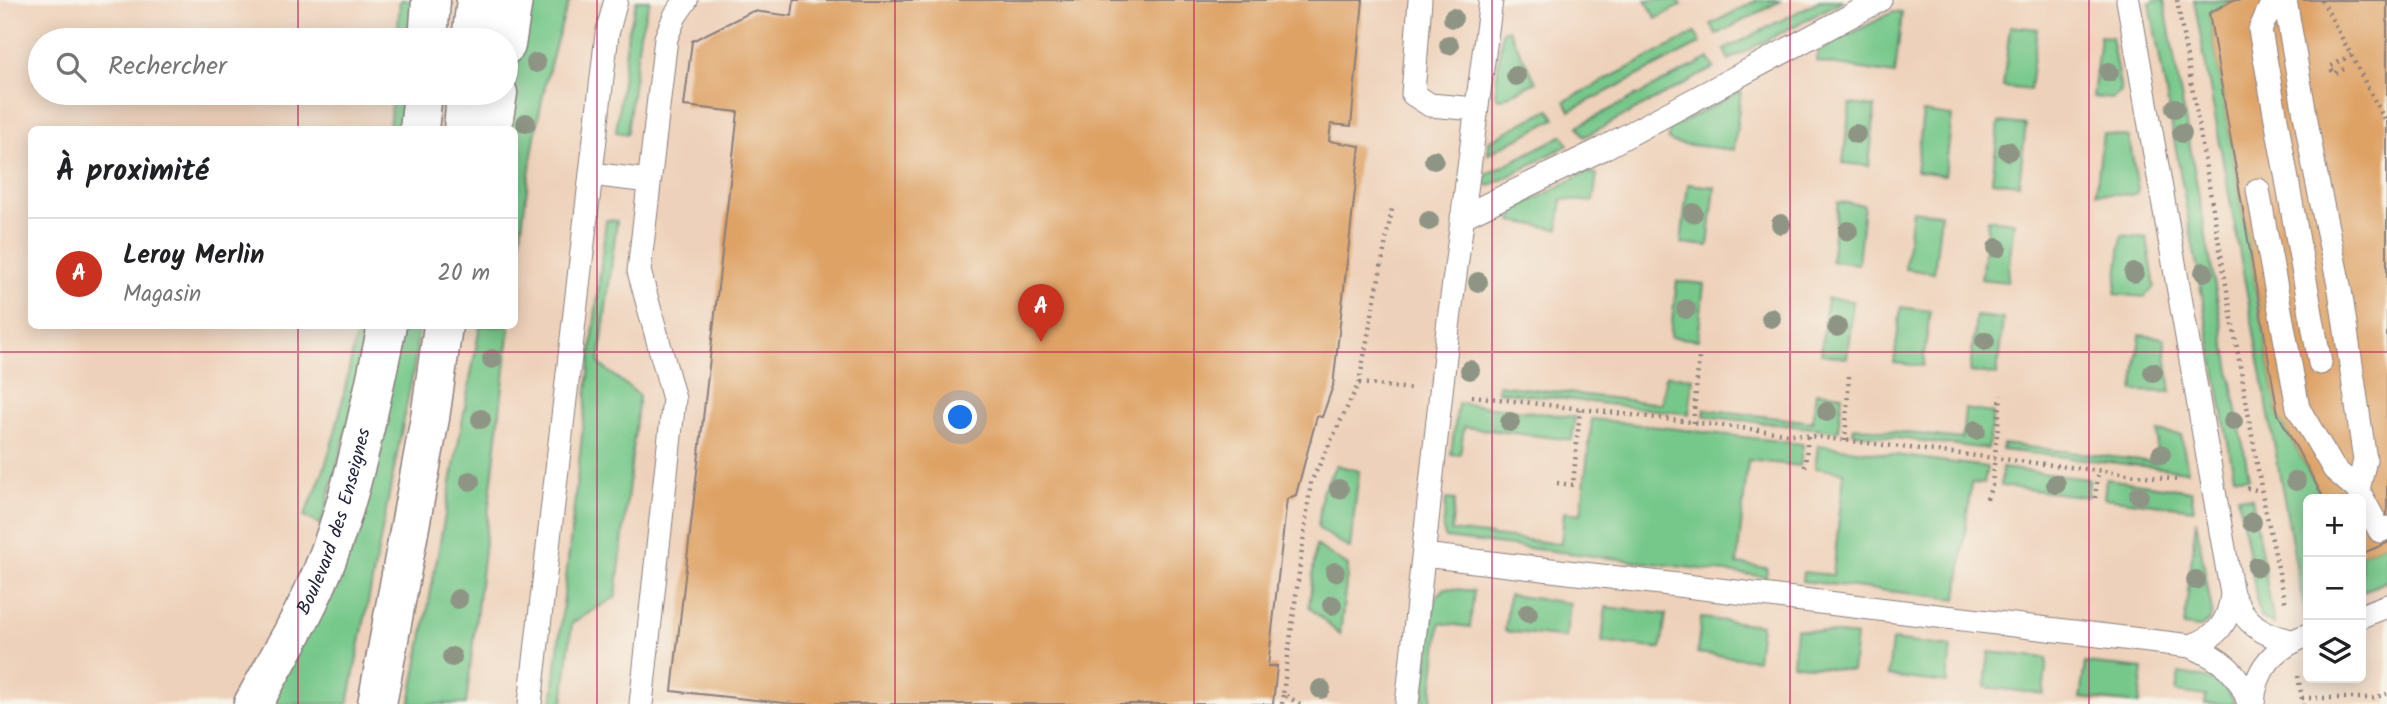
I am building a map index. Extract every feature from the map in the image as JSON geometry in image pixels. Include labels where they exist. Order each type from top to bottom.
[{"type":"street","points":[[429,28],[431,0]]},
{"type":"street","points":[[472,28],[476,0]]},
{"type":"street","points":[[509,28],[513,0]]},
{"type":"street","points":[[419,126],[422,105]]},
{"type":"street","points":[[463,126],[465,105]]},
{"type":"street","points":[[493,126],[496,105]]},
{"type":"street","name":"Boulevard des Enseignes","points":[[253,704],[311,596],[334,540],[359,453],[386,329]]},
{"type":"street","points":[[377,704],[430,418],[443,329]]},
{"type":"lane","points":[[530,704],[607,34],[616,0]]},
{"type":"lane","points":[[641,704],[674,399],[639,271],[666,38],[675,16],[686,0]]},
{"type":"lane","points":[[1420,0],[1413,94],[1430,105],[1476,109]]},
{"type":"lane","points":[[1407,704],[1462,217],[1491,0]]},
{"type":"lane","points":[[1462,217],[1602,149],[1880,0]]},
{"type":"lane","points":[[2128,0],[2232,594],[2231,611],[2222,628],[2209,640],[2191,646]]},
{"type":"lane","points":[[2278,0],[2270,8],[2260,30],[2320,363]]},
{"type":"lane","points":[[2285,0],[2314,166],[2340,290],[2365,460],[2358,490]]},
{"type":"lane","points":[[591,174],[649,181]]},
{"type":"lane","points":[[2258,190],[2298,408],[2334,470],[2358,490],[2380,531],[2387,528]]},
{"type":"lane","points":[[1424,555],[2191,646],[2215,656],[2234,672],[2251,704]]},
{"type":"lane","points":[[2232,594],[2241,613],[2255,628],[2273,637],[2300,638]]},
{"type":"lane","points":[[2366,614],[2387,606]]},
{"type":"lane","points":[[2251,704],[2260,671],[2274,653],[2300,638]]},
{"type":"path","points":[[2177,0],[2261,491],[2300,638],[2303,701],[2373,698],[2387,694]]},
{"type":"path","points":[[2322,0],[2387,124]]},
{"type":"path","points":[[2344,69],[2334,74],[2330,67],[2351,55]]},
{"type":"path","points":[[1282,704],[1311,482],[1359,383],[1392,209]]},
{"type":"path","points":[[1693,423],[1699,358]]},
{"type":"path","points":[[1845,441],[1849,376]]},
{"type":"path","points":[[1359,383],[2261,491]]},
{"type":"path","points":[[1987,499],[1992,485],[2001,395]]},
{"type":"path","points":[[1557,484],[1573,485],[1580,409]]},
{"type":"path","points":[[1805,467],[1808,436]]},
{"type":"path","points":[[2095,498],[2098,471]]},
{"type":"path","points":[[1283,694],[1300,704]]},
{"type":"shaded area","points":[[0,0],[2387,0],[2387,704],[0,704]]},
{"type":"green space","points":[[400,0],[420,0],[417,28],[398,28]]},
{"type":"green space","points":[[528,0],[570,0],[541,105],[518,262],[518,126],[508,126],[511,105],[518,105],[518,62]]},
{"type":"green space","points":[[637,0],[650,0],[640,33],[627,134],[616,132],[628,32]]},
{"type":"green space","points":[[1646,0],[1678,0],[1681,5],[1656,19]]},
{"type":"green space","points":[[1757,0],[1782,0],[1716,35],[1711,24]]},
{"type":"green space","points":[[1820,0],[1844,0],[1729,60],[1724,50]]},
{"type":"green space","points":[[2164,0],[2249,478],[2234,476],[2150,3]]},
{"type":"green space","points":[[2194,0],[2233,0],[2209,13],[2278,414],[2321,494],[2303,494],[2303,604]]},
{"type":"green space","points":[[1893,12],[1902,13],[1895,74],[1817,62],[1818,51]]},
{"type":"green space","points":[[2010,26],[2037,29],[2030,90],[2003,87]]},
{"type":"green space","points":[[1508,29],[1536,82],[1502,99],[1495,94],[1502,31]]},
{"type":"green space","points":[[1695,33],[1701,43],[1570,111],[1565,101]]},
{"type":"green space","points":[[2100,36],[2111,37],[2121,92],[2112,99],[2093,97]]},
{"type":"green space","points":[[1709,58],[1714,68],[1584,137],[1578,126]]},
{"type":"green space","points":[[1741,91],[1734,150],[1673,143],[1668,139],[1670,129]]},
{"type":"green space","points":[[1850,104],[1875,107],[1869,166],[1843,163]]},
{"type":"green space","points":[[391,105],[410,105],[408,126],[389,126]]},
{"type":"green space","points":[[1549,109],[1555,119],[1488,154],[1489,141]]},
{"type":"green space","points":[[1923,112],[1952,116],[1945,175],[1916,171]]},
{"type":"green space","points":[[1999,122],[2026,125],[2019,184],[1992,181]]},
{"type":"green space","points":[[2103,133],[2129,137],[2138,189],[2136,195],[2096,193]]},
{"type":"green space","points":[[1563,135],[1568,145],[1490,186],[1484,184],[1486,175]]},
{"type":"green space","points":[[1586,172],[1597,174],[1593,202],[1562,199],[1558,229],[1512,221],[1514,212],[1519,208]]},
{"type":"green space","points":[[1688,184],[1715,187],[1708,246],[1681,243]]},
{"type":"green space","points":[[1838,202],[1864,205],[1858,264],[1831,261]]},
{"type":"green space","points":[[1912,210],[1941,214],[1934,273],[1905,269]]},
{"type":"green space","points":[[1988,219],[2014,222],[2007,282],[1981,279]]},
{"type":"green space","points":[[606,220],[617,221],[599,364],[639,395],[616,597],[572,623],[563,704],[552,704]]},
{"type":"green space","points":[[2122,235],[2147,238],[2155,287],[2144,297],[2115,294]]},
{"type":"green space","points":[[1677,281],[1704,284],[1698,340],[1670,337]]},
{"type":"green space","points":[[1827,298],[1853,301],[1847,358],[1821,354]]},
{"type":"green space","points":[[1901,307],[1930,311],[1923,366],[1894,363]]},
{"type":"green space","points":[[1976,316],[2003,319],[1997,375],[1970,372]]},
{"type":"green space","points":[[357,329],[374,329],[321,525],[304,516],[324,470],[343,399]]},
{"type":"green space","points":[[400,329],[419,329],[414,367],[348,704],[269,704]]},
{"type":"green space","points":[[479,329],[510,329],[466,704],[410,704]]},
{"type":"green space","points":[[2140,335],[2164,338],[2171,392],[2133,391]]},
{"type":"green space","points":[[1666,375],[1693,378],[1689,414],[1498,391],[1498,385],[1662,404]]},
{"type":"green space","points":[[1816,392],[1842,395],[1838,431],[1704,416],[1705,409],[1812,422]]},
{"type":"green space","points":[[1458,403],[1575,417],[1572,440],[1464,427],[1460,455],[1451,454]]},
{"type":"green space","points":[[1965,409],[1993,413],[1988,449],[1853,433],[1854,427],[1962,439]]},
{"type":"green space","points":[[1592,419],[1803,444],[1800,466],[1748,460],[1737,564],[1767,568],[1766,577],[1446,538],[1443,530],[1446,499],[1455,500],[1451,531],[1561,544],[1564,512],[1581,514]]},
{"type":"green space","points":[[2158,432],[2181,435],[2188,471],[2002,450],[2003,444],[2155,462]]},
{"type":"green space","points":[[1818,445],[1987,467],[1984,484],[1971,483],[1957,599],[1802,581],[1803,572],[1833,575],[1844,472],[1815,468]]},
{"type":"green space","points":[[1336,465],[1359,471],[1350,549],[1318,528],[1322,492]]},
{"type":"green space","points":[[2002,468],[2089,479],[2087,497],[2001,486]]},
{"type":"green space","points":[[2106,479],[2191,491],[2194,509],[2104,498]]},
{"type":"green space","points":[[2238,496],[2252,498],[2274,624],[2260,617]]},
{"type":"green space","points":[[2196,520],[2212,612],[2210,620],[2199,628],[2184,626]]},
{"type":"green space","points":[[2387,543],[2387,581],[2366,590],[2366,557],[2366,552]]},
{"type":"green space","points":[[1316,545],[1348,566],[1340,635],[1309,607]]},
{"type":"green space","points":[[1445,588],[1474,591],[1470,627],[1440,623],[1431,704],[1423,704],[1435,598]]},
{"type":"green space","points":[[1509,595],[1570,603],[1566,638],[1505,631]]},
{"type":"green space","points":[[1606,607],[1666,614],[1661,649],[1602,642]]},
{"type":"green space","points":[[1701,618],[1761,625],[1757,660],[1697,653]]},
{"type":"green space","points":[[1796,629],[1856,636],[1852,671],[1793,664]]},
{"type":"green space","points":[[1892,640],[1951,647],[1947,683],[1888,676]]},
{"type":"green space","points":[[1989,652],[2047,658],[2043,694],[1985,687]]},
{"type":"green space","points":[[2085,663],[2143,669],[2139,704],[2080,698]]},
{"type":"green space","points":[[2179,673],[2213,680],[2226,689],[2235,704],[2205,704],[2206,696],[2176,692]]},
{"type":"building","points":[[794,0],[1363,0],[1351,126],[1331,124],[1329,141],[1360,146],[1333,386],[1322,417],[1317,416],[1296,495],[1287,499],[1268,666],[1277,666],[1273,704],[794,704],[672,691],[738,112],[684,106],[692,41],[753,11],[792,16]]},
{"type":"building","points":[[2233,0],[2387,0],[2387,543],[2366,552],[2366,494],[2321,494],[2278,414],[2209,13]]},
{"type":"place","name":"Leroy Merlin","points":[[1041,342]]}]
